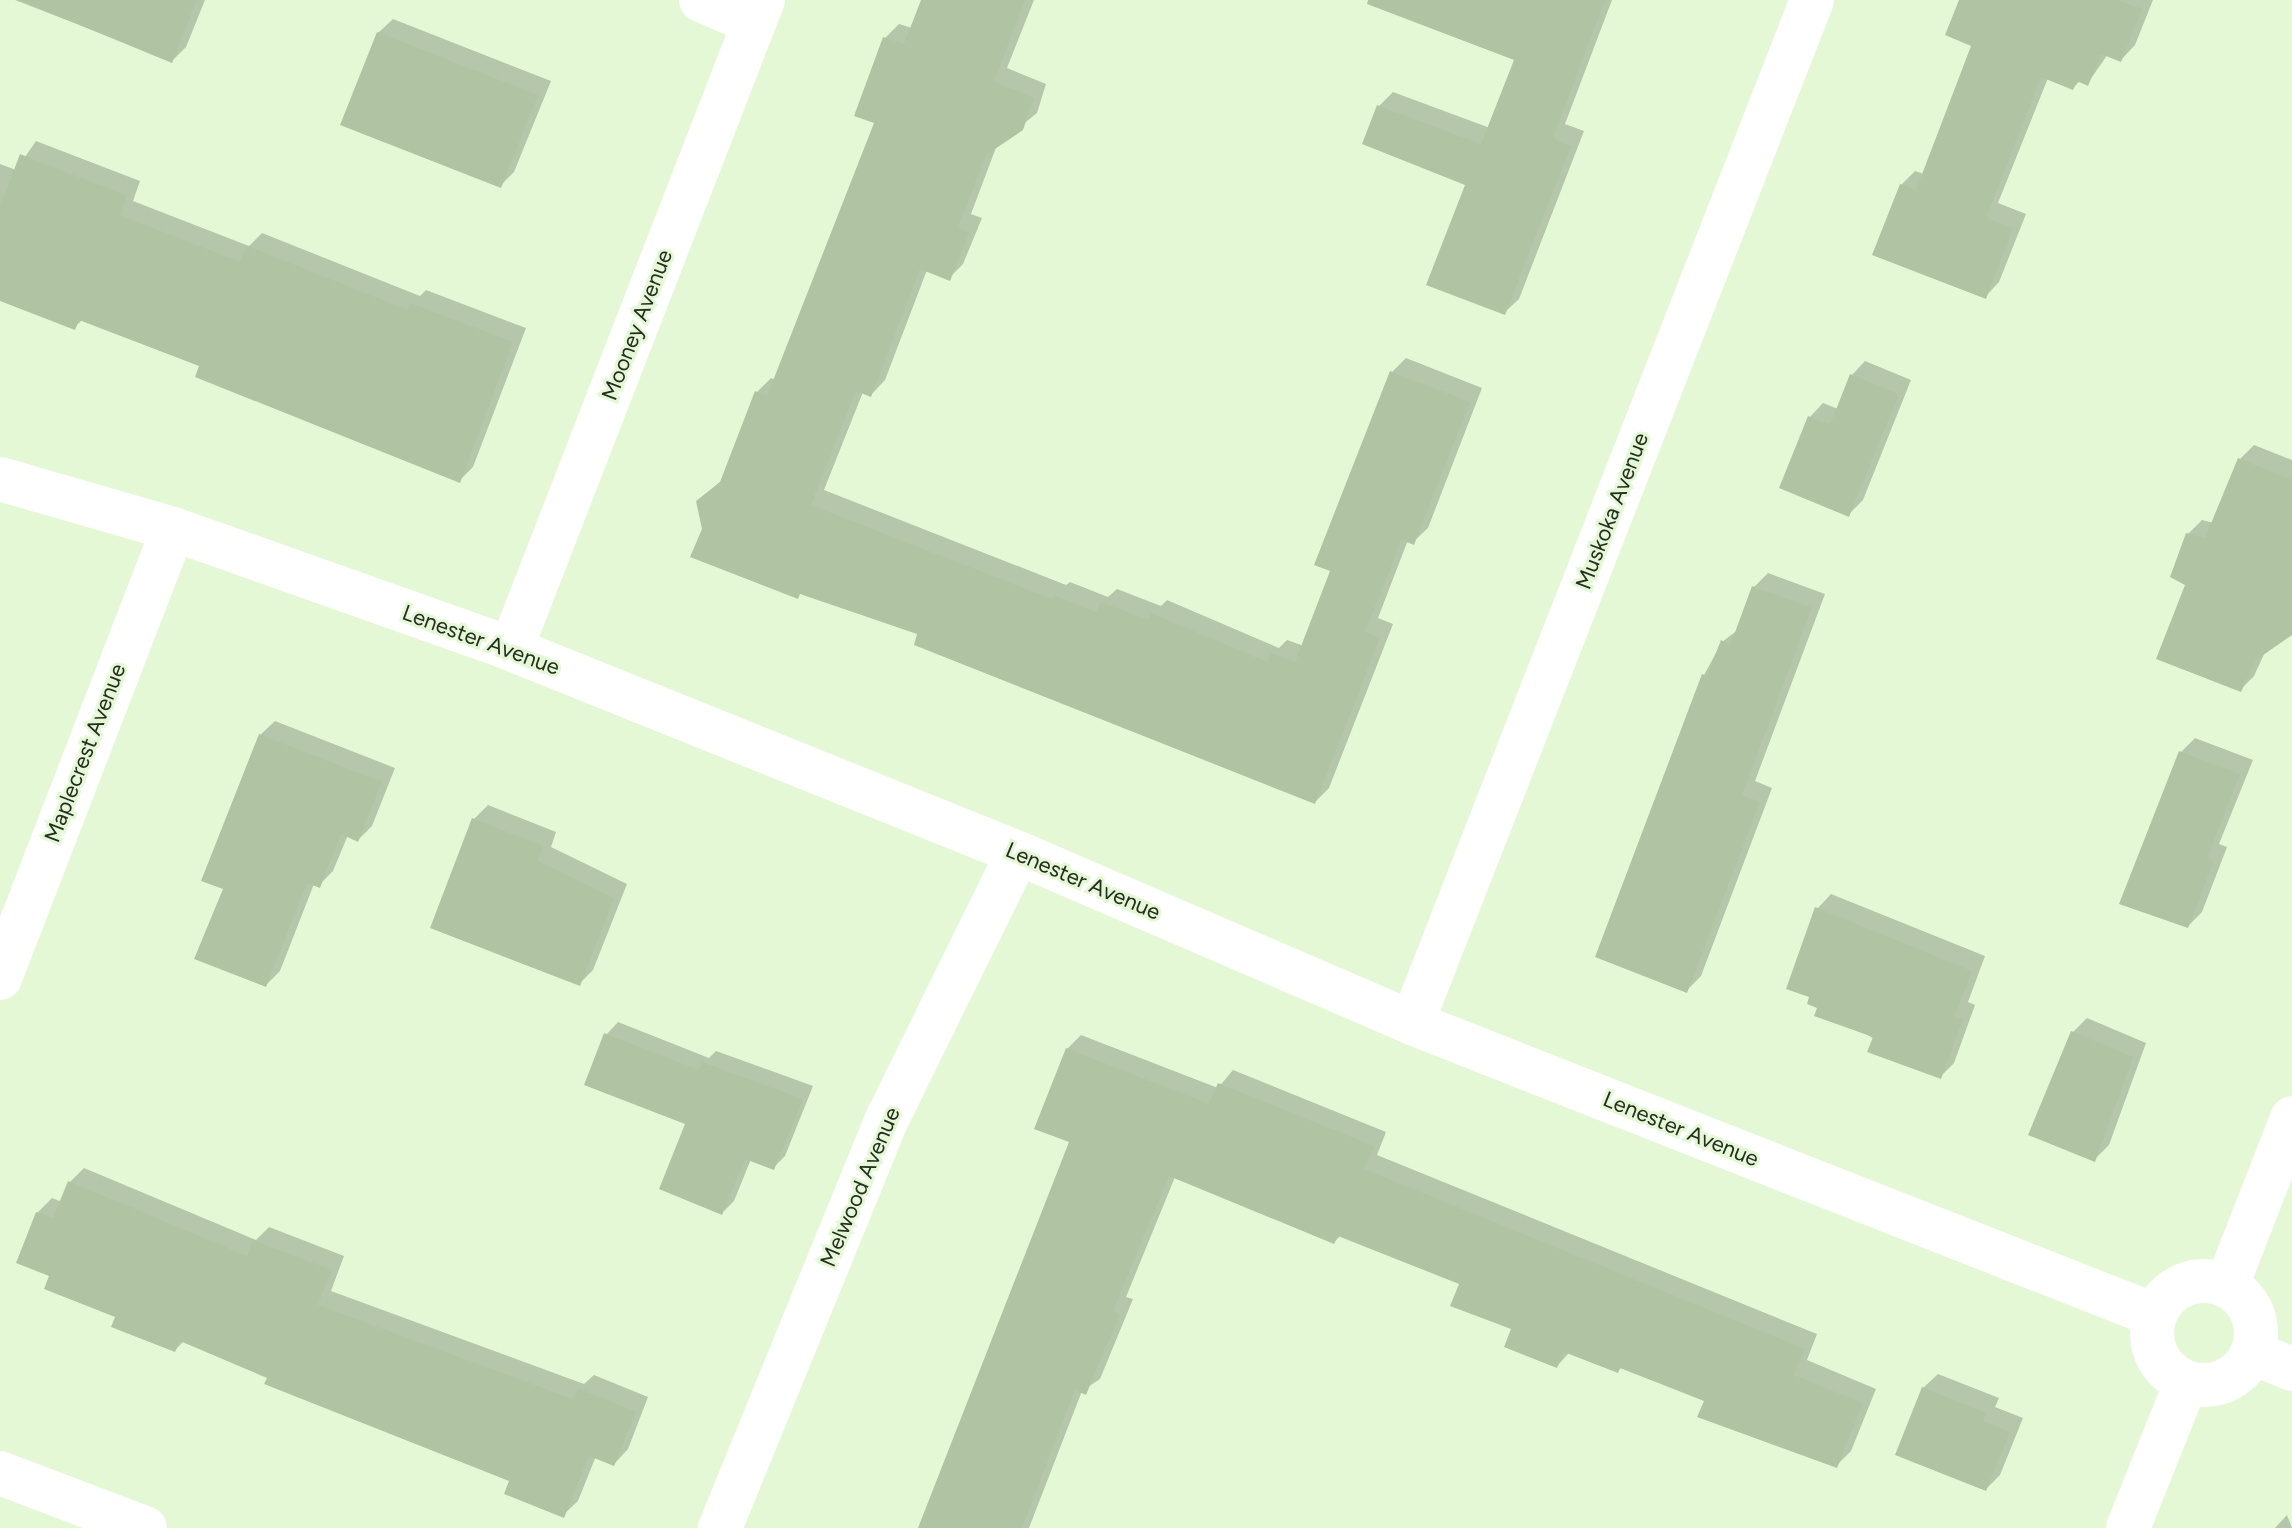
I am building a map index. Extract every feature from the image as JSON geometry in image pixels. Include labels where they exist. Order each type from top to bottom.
[{"type":"street","points":[[701,0],[759,12]]},
{"type":"street","name":"Muskoka Avenue","points":[[1412,1023],[1812,0]]},
{"type":"street","name":"Mooney Avenue","points":[[511,649],[759,12]]},
{"type":"street","name":"Lenester Avenue","points":[[0,479],[173,529],[511,649],[1018,853],[1412,1023],[2154,1315]]},
{"type":"street","name":"Maplecrest Avenue","points":[[0,978],[173,529]]},
{"type":"street","name":"Melwood Avenue","points":[[720,1528],[888,1117],[1018,853]]},
{"type":"street","points":[[2227,1285],[2292,1118]]},
{"type":"street","points":[[2204,1280],[2227,1285],[2243,1298],[2272,1361],[2212,1385],[2186,1383],[2155,1355],[2154,1315],[2183,1285],[2204,1280]]},
{"type":"street","points":[[2128,1528],[2186,1383]]},
{"type":"street","points":[[0,1473],[145,1528]]},
{"type":"building","points":[[19,0],[197,0],[172,63]]},
{"type":"building","points":[[921,0],[1025,0],[994,82],[1034,98],[1023,130],[986,155],[958,228],[969,233],[950,281],[920,269],[871,397],[856,391],[811,505],[1052,599],[1054,595],[1096,612],[1101,602],[1148,620],[1151,613],[1267,662],[1271,653],[1295,662],[1330,571],[1314,565],[1390,371],[1470,402],[1414,545],[1402,540],[1365,632],[1380,638],[1315,804],[914,645],[917,634],[800,594],[798,599],[690,557],[702,529],[696,501],[720,482],[755,391],[767,396],[874,123],[854,116],[883,37],[904,44]]},
{"type":"building","points":[[1368,0],[1605,0],[1553,138],[1571,146],[1505,315],[1426,285],[1465,185],[1362,144],[1377,105],[1481,144],[1514,60],[1367,4]]},
{"type":"building","points":[[1959,0],[2117,0],[2142,9],[2121,62],[2101,54],[2088,86],[2077,81],[2073,90],[2041,77],[1986,218],[2013,228],[1986,299],[1872,255],[1900,184],[1916,190],[1971,46],[1945,35]]},
{"type":"building","points":[[377,32],[538,95],[501,188],[340,125]]},
{"type":"building","points":[[20,154],[127,196],[120,215],[240,262],[247,246],[407,310],[410,303],[513,342],[460,483],[195,377],[199,366],[79,320],[75,330],[0,301],[0,207]]},
{"type":"building","points":[[1850,374],[1899,394],[1849,517],[1779,488],[1808,416],[1830,425]]},
{"type":"building","points":[[2238,458],[2292,480],[2292,635],[2256,660],[2241,692],[2156,659],[2185,585],[2170,577],[2186,533],[2205,538]]},
{"type":"building","points":[[1752,586],[1812,608],[1742,795],[1760,802],[1687,993],[1595,957],[1702,674],[1707,676],[1721,640],[1730,646]]},
{"type":"building","points":[[259,734],[382,782],[358,842],[341,834],[320,888],[307,883],[266,987],[194,959],[223,889],[201,881]]},
{"type":"building","points":[[2179,751],[2240,774],[2207,858],[2214,861],[2188,928],[2119,904]]},
{"type":"building","points":[[472,818],[543,846],[538,861],[614,898],[580,986],[430,928]]},
{"type":"building","points":[[1815,907],[1972,971],[1955,1016],[1963,1019],[1941,1079],[1867,1052],[1873,1037],[1814,1016],[1817,1008],[1807,1004],[1809,997],[1786,989]]},
{"type":"building","points":[[2071,1031],[2133,1057],[2095,1162],[2028,1135]]},
{"type":"building","points":[[604,1033],[699,1070],[702,1062],[803,1099],[774,1170],[745,1159],[722,1215],[659,1189],[685,1124],[584,1085]]},
{"type":"building","points":[[1066,1048],[1209,1104],[1218,1083],[1374,1146],[1364,1169],[1805,1349],[1794,1375],[1863,1403],[1837,1468],[1697,1417],[1704,1401],[1620,1368],[1618,1373],[1564,1352],[1557,1368],[1504,1347],[1511,1329],[1450,1306],[1459,1284],[1338,1236],[1334,1244],[1169,1176],[1113,1311],[1120,1314],[1086,1395],[1075,1390],[1022,1528],[918,1528],[1069,1142],[1034,1129]]},
{"type":"building","points":[[68,1181],[247,1256],[253,1240],[332,1270],[318,1305],[573,1399],[578,1388],[636,1412],[614,1466],[589,1456],[564,1518],[504,1494],[509,1481],[264,1384],[267,1378],[180,1341],[175,1352],[111,1327],[115,1317],[44,1289],[49,1276],[16,1263],[36,1212],[53,1218]]},
{"type":"building","points":[[1922,1387],[1986,1413],[1983,1421],[2010,1432],[1986,1491],[1895,1455]]}]
